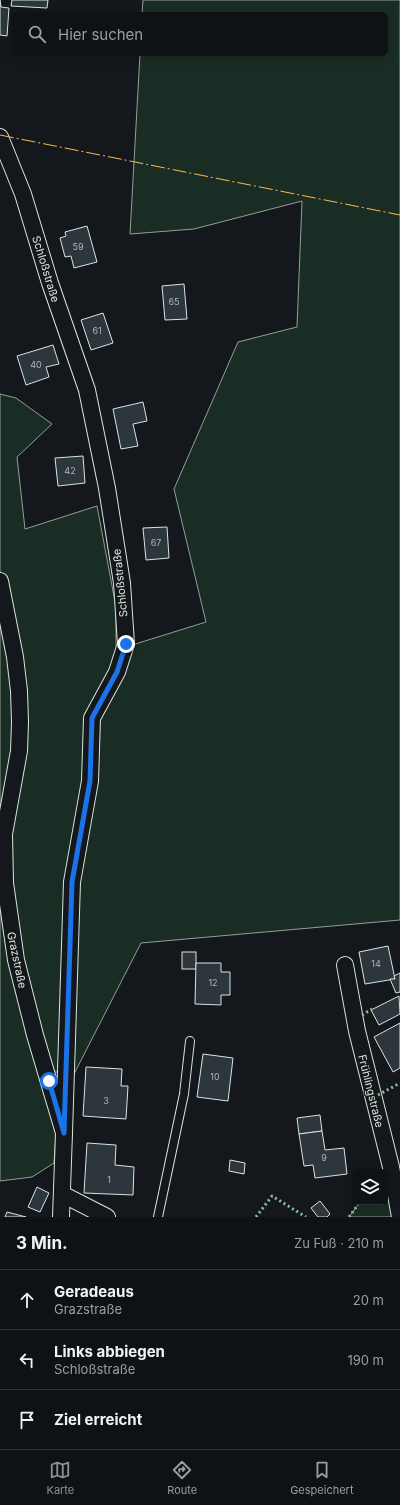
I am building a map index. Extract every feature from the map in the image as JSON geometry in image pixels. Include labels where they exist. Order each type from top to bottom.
[{"type":"street","name":"Schloßstraße","points":[[0,137],[23,194],[50,283],[87,390],[108,488],[122,590],[126,644],[117,672],[92,718],[90,781],[72,882],[64,1133]]},
{"type":"street","name":"Grazstraße","points":[[0,581],[15,657],[19,691],[20,722],[19,751],[4,834],[4,861],[8,909],[16,960],[35,1035],[64,1133],[61,1217]]},
{"type":"street","name":"Frühlingstraße","points":[[345,965],[357,1031],[396,1171],[400,1217]]},
{"type":"street","points":[[62,1194],[107,1217]]},
{"type":"lane","points":[[158,1217],[184,1094],[190,1041]]},
{"type":"green space","points":[[143,0],[400,0],[400,920],[141,943],[74,1074],[38,1070],[56,1133],[54,1163],[32,1177],[0,1181],[0,394],[16,398],[52,424],[17,457],[25,529],[97,506],[116,607],[116,650],[206,622],[174,489],[238,342],[297,327],[302,201],[194,229],[130,234],[140,56],[388,56],[388,12],[142,12]]},
{"type":"green space","points":[[388,1186],[395,1217],[349,1217],[358,1205],[388,1205]]},
{"type":"building","points":[[0,0],[1,7],[9,8],[7,36],[0,35]]},
{"type":"building","points":[[12,0],[48,0],[47,8],[11,6]]},
{"type":"building","points":[[87,226],[97,262],[74,268],[71,256],[65,257],[60,238],[66,236],[65,232]]},
{"type":"building","points":[[184,284],[187,319],[165,320],[162,286]]},
{"type":"building","points":[[103,313],[113,343],[91,350],[81,320]]},
{"type":"building","points":[[53,345],[59,364],[46,367],[49,377],[26,385],[17,356]]},
{"type":"building","points":[[143,402],[147,421],[133,424],[138,446],[121,449],[113,409]]},
{"type":"building","points":[[83,456],[85,483],[58,486],[55,458]]},
{"type":"building","points":[[167,527],[169,558],[146,560],[143,528]]},
{"type":"building","points":[[388,946],[395,979],[365,984],[359,952]]},
{"type":"building","points":[[182,952],[196,952],[196,969],[182,969]]},
{"type":"building","points":[[196,963],[221,963],[221,972],[230,972],[230,995],[221,995],[221,1005],[195,1004]]},
{"type":"building","points":[[400,973],[400,992],[396,993],[390,979],[395,979],[394,976]]},
{"type":"building","points":[[399,996],[400,1014],[379,1025],[371,1010]]},
{"type":"building","points":[[400,1023],[400,1068],[393,1072],[374,1037]]},
{"type":"building","points":[[203,1054],[233,1058],[228,1101],[197,1097]]},
{"type":"building","points":[[86,1067],[122,1069],[121,1086],[128,1086],[126,1119],[83,1116]]},
{"type":"building","points":[[320,1115],[322,1131],[299,1134],[297,1118]]},
{"type":"building","points":[[322,1131],[325,1150],[344,1148],[347,1174],[315,1178],[313,1165],[304,1166],[299,1134]]},
{"type":"building","points":[[87,1143],[116,1145],[115,1165],[134,1167],[133,1195],[84,1193]]},
{"type":"building","points":[[230,1160],[245,1163],[244,1174],[229,1171]]},
{"type":"building","points":[[37,1187],[49,1193],[40,1212],[28,1207]]},
{"type":"building","points":[[320,1201],[330,1214],[327,1217],[318,1217],[311,1208]]},
{"type":"building","points":[[7,1212],[26,1217],[5,1217]]},
{"type":"hedge","points":[[362,1015],[372,1009]]},
{"type":"hedge","points":[[378,1095],[400,1083]]},
{"type":"hedge","points":[[256,1217],[272,1196],[306,1217]]},
{"type":"hedge","points":[[349,1217],[358,1205]]},
{"type":"power","points":[[0,135],[400,215]]},
{"type":"route","points":[[49,1081],[64,1133],[72,882],[90,781],[92,718],[117,672],[126,644]]}]
